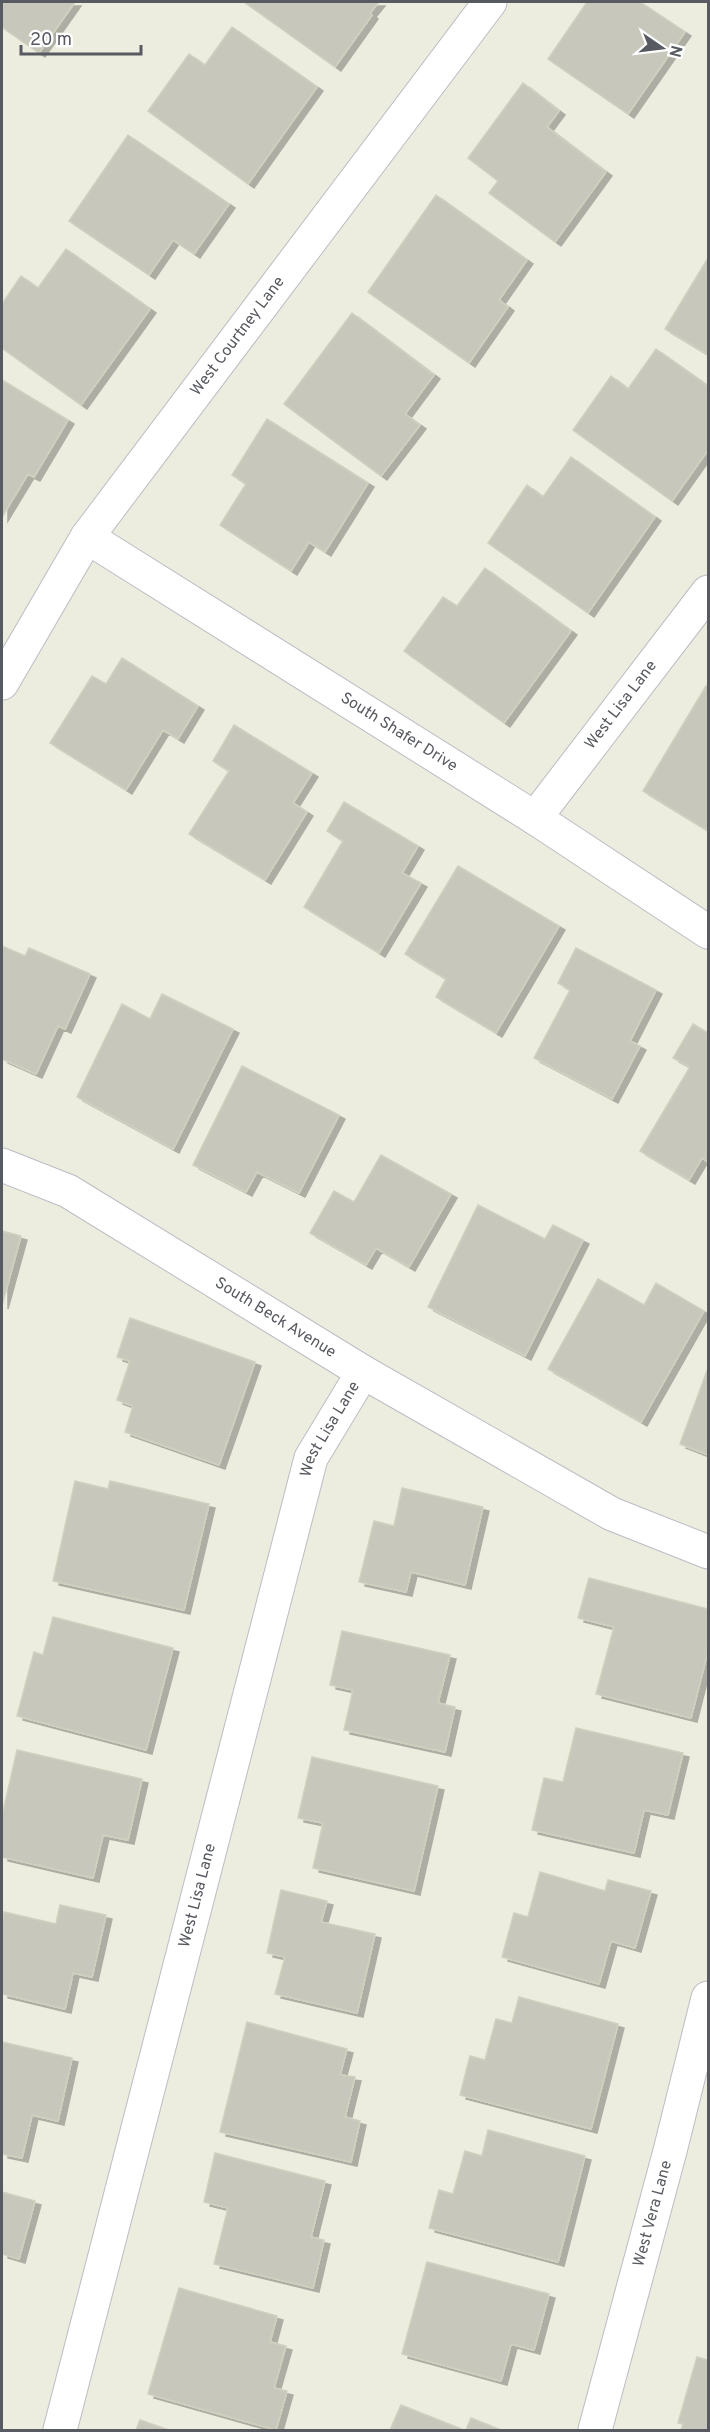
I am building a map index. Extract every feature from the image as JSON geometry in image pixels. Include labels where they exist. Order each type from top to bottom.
[{"type":"street","name":"West Courtney Lane","points":[[2,683],[87,537],[490,2]]},
{"type":"street","name":"South Shafer Drive","points":[[87,537],[535,818],[708,932]]},
{"type":"street","name":"West Lisa Lane","points":[[535,818],[708,592]]},
{"type":"street","name":"South Beck Avenue","points":[[2,1165],[68,1191],[363,1372],[612,1514],[708,1552]]},
{"type":"street","name":"West Lisa Lane","points":[[60,2430],[312,1458],[363,1372]]},
{"type":"street","name":"West Vera Lane","points":[[595,2430],[670,2151],[708,1998]]},
{"type":"building","points":[[2,2],[75,2],[39,53],[2,27]]},
{"type":"building","points":[[244,2],[379,2],[335,67]]},
{"type":"building","points":[[587,2],[640,2],[685,32],[628,114],[548,59]]},
{"type":"building","points":[[232,27],[317,87],[248,184],[148,111],[189,54],[205,65]]},
{"type":"building","points":[[523,83],[559,111],[547,127],[606,172],[555,242],[489,193],[498,181],[468,158]]},
{"type":"building","points":[[128,135],[229,204],[194,254],[173,240],[149,275],[69,221]]},
{"type":"building","points":[[436,195],[527,260],[499,300],[508,307],[469,363],[368,292]]},
{"type":"building","points":[[66,249],[150,309],[81,405],[2,348],[2,304],[21,276],[38,288]]},
{"type":"building","points":[[708,258],[708,355],[665,329]]},
{"type":"building","points":[[352,313],[434,375],[405,414],[420,425],[381,476],[284,404]]},
{"type":"building","points":[[656,349],[708,386],[708,450],[672,501],[573,430],[611,376],[628,389]]},
{"type":"building","points":[[2,380],[68,420],[34,477],[28,474],[2,517]]},
{"type":"building","points":[[267,419],[368,483],[325,552],[309,542],[291,571],[220,525],[246,484],[232,475]]},
{"type":"building","points":[[571,457],[655,517],[588,613],[488,543],[527,485],[543,497]]},
{"type":"building","points":[[485,568],[571,631],[504,723],[404,651],[443,597],[457,606]]},
{"type":"building","points":[[122,658],[198,706],[178,739],[163,730],[126,790],[50,743],[92,676],[106,684]]},
{"type":"building","points":[[706,686],[708,687],[708,831],[643,791]]},
{"type":"building","points":[[234,725],[312,773],[293,803],[307,812],[265,880],[189,834],[229,771],[213,761]]},
{"type":"building","points":[[344,802],[418,846],[402,873],[421,883],[379,953],[304,907],[343,841],[327,831]]},
{"type":"building","points":[[458,866],[559,926],[496,1033],[436,997],[446,979],[405,954]]},
{"type":"building","points":[[2,946],[25,956],[29,948],[90,974],[65,1029],[58,1026],[36,1074],[2,1059]]},
{"type":"building","points":[[576,948],[656,990],[630,1041],[640,1046],[612,1099],[534,1058],[570,990],[558,983]]},
{"type":"building","points":[[162,994],[233,1029],[173,1149],[77,1097],[122,1004],[150,1019]]},
{"type":"building","points":[[693,1024],[708,1033],[708,1162],[702,1158],[689,1180],[640,1151],[690,1067],[673,1058]]},
{"type":"building","points":[[242,1066],[339,1115],[299,1193],[257,1172],[246,1192],[193,1165]]},
{"type":"building","points":[[381,1155],[451,1194],[409,1267],[376,1248],[366,1265],[310,1233],[334,1191],[354,1202]]},
{"type":"building","points":[[478,1205],[545,1239],[553,1225],[583,1240],[525,1356],[428,1307]]},
{"type":"building","points":[[2,1231],[21,1236],[2,1305]]},
{"type":"building","points":[[598,1279],[644,1305],[656,1283],[704,1311],[641,1422],[548,1369]]},
{"type":"building","points":[[130,1318],[255,1362],[219,1465],[125,1432],[133,1406],[117,1400],[130,1361],[117,1357]]},
{"type":"building","points":[[708,1368],[708,1455],[680,1444]]},
{"type":"building","points":[[75,1481],[108,1489],[110,1481],[209,1504],[184,1610],[53,1581]]},
{"type":"building","points":[[402,1488],[483,1507],[465,1585],[411,1572],[406,1592],[359,1582],[374,1521],[394,1526]]},
{"type":"building","points":[[589,1578],[708,1609],[708,1651],[691,1718],[596,1694],[614,1627],[578,1618]]},
{"type":"building","points":[[53,1617],[173,1648],[146,1750],[17,1716],[34,1652],[43,1655]]},
{"type":"building","points":[[342,1631],[450,1655],[438,1703],[455,1707],[445,1752],[344,1730],[353,1690],[330,1685]]},
{"type":"building","points":[[576,1728],[683,1753],[668,1815],[644,1810],[634,1853],[532,1830],[544,1778],[563,1782]]},
{"type":"building","points":[[17,1750],[142,1779],[128,1840],[103,1835],[93,1878],[2,1857],[2,1816]]},
{"type":"building","points":[[312,1757],[438,1786],[414,1891],[313,1868],[323,1823],[298,1818]]},
{"type":"building","points":[[540,1872],[605,1891],[608,1880],[651,1891],[635,1948],[611,1941],[599,1984],[502,1957],[514,1913],[528,1917]]},
{"type":"building","points":[[281,1890],[327,1901],[321,1922],[375,1934],[357,2013],[275,1994],[285,1957],[267,1953]]},
{"type":"building","points":[[60,1905],[106,1915],[92,1977],[73,1973],[65,2009],[2,1994],[4,1912],[56,1924]]},
{"type":"building","points":[[519,1997],[618,2024],[591,2129],[460,2095],[470,2056],[485,2060],[496,2019],[512,2023]]},
{"type":"building","points":[[247,2022],[347,2049],[340,2075],[355,2077],[345,2117],[360,2121],[351,2162],[220,2132]]},
{"type":"building","points":[[2,2042],[72,2058],[58,2121],[32,2115],[22,2158],[2,2154]]},
{"type":"building","points":[[488,2130],[585,2156],[558,2262],[429,2228],[439,2190],[453,2194],[465,2151],[482,2156]]},
{"type":"building","points":[[215,2153],[325,2181],[311,2237],[324,2240],[313,2288],[214,2264],[228,2208],[204,2202]]},
{"type":"building","points":[[2,2192],[35,2201],[19,2259],[2,2254]]},
{"type":"building","points":[[427,2262],[549,2294],[534,2350],[511,2344],[501,2381],[402,2354]]},
{"type":"building","points":[[179,2288],[277,2316],[270,2342],[286,2346],[274,2388],[287,2391],[276,2430],[148,2394]]},
{"type":"building","points":[[697,2357],[708,2360],[708,2430],[681,2430],[683,2424],[678,2423]]},
{"type":"building","points":[[401,2405],[464,2430],[390,2430]]},
{"type":"building","points":[[471,2418],[501,2430],[466,2430]]},
{"type":"building","points":[[140,2420],[169,2430],[136,2430]]}]
